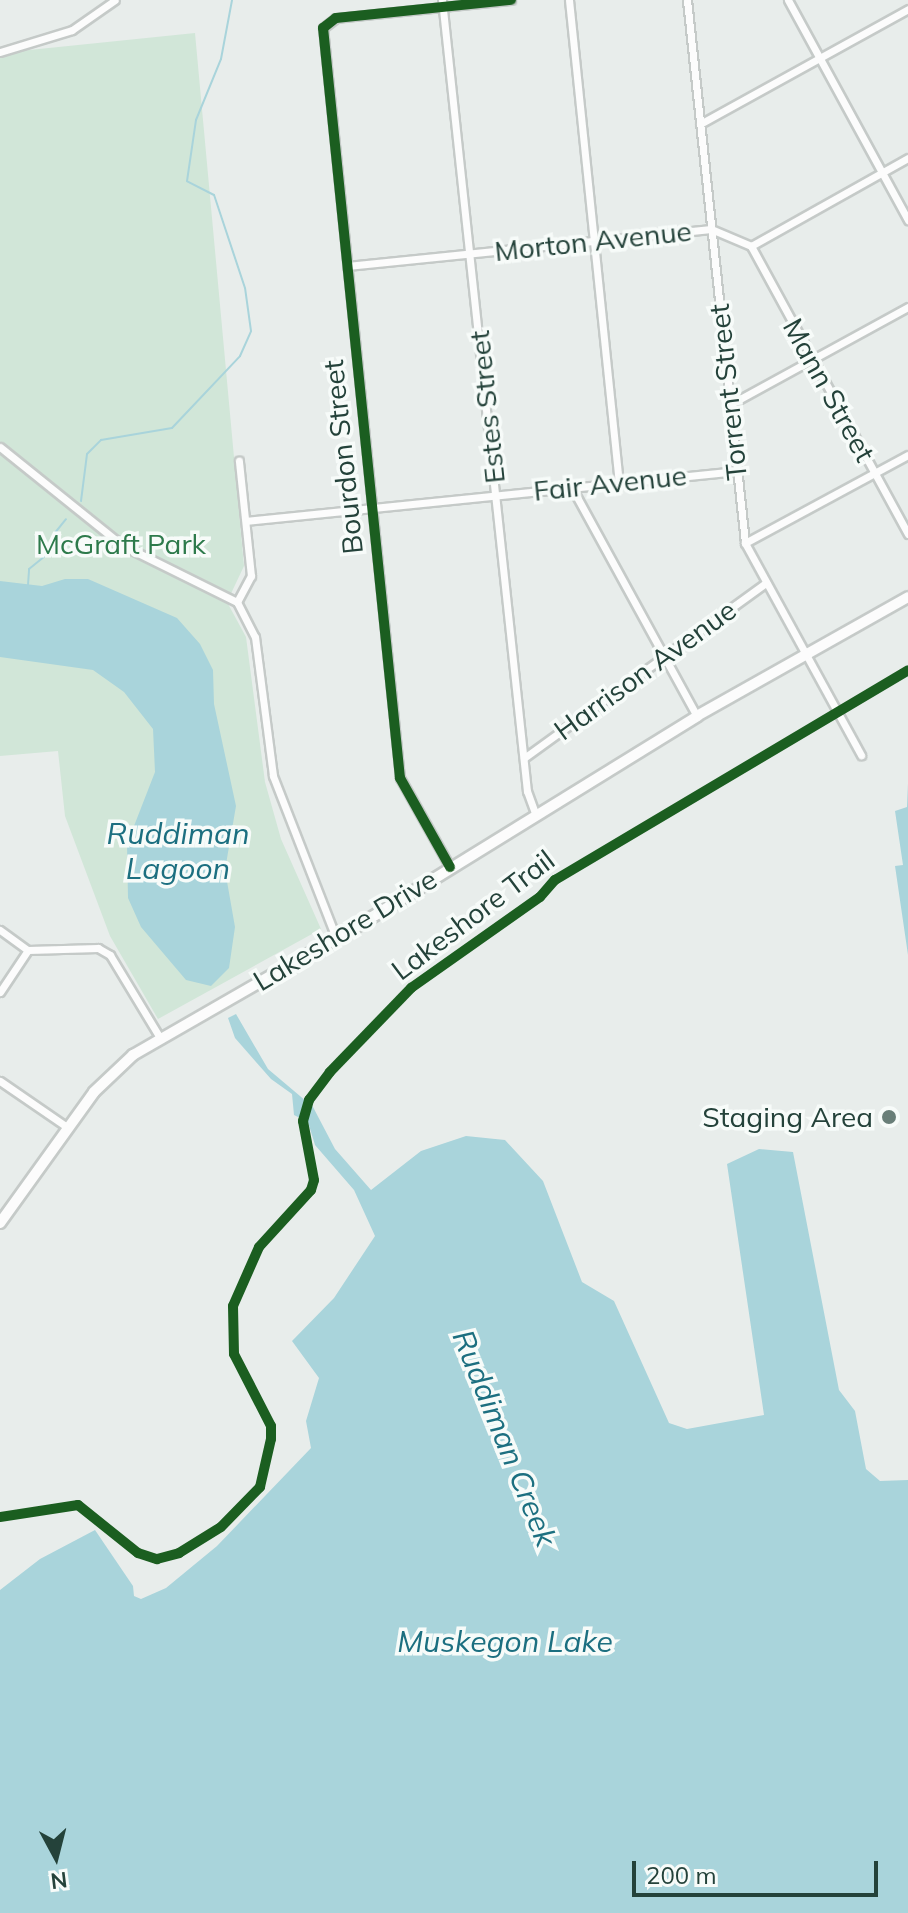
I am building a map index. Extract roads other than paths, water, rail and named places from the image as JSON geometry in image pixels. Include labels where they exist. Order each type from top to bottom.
[{"type":"main road","name":"Lakeshore Drive","points":[[0,1223],[67,1127],[112,1073],[160,1038],[336,938],[697,716],[908,597]]},
{"type":"street","points":[[0,52],[43,42],[89,20],[115,0]]},
{"type":"street","points":[[442,4],[511,0]]},
{"type":"street","points":[[569,0],[619,483]]},
{"type":"street","name":"Torrent Street","points":[[687,0],[745,543],[861,755]]},
{"type":"street","points":[[788,0],[908,220]]},
{"type":"street","name":"Bourdon Street","points":[[442,4],[330,20],[323,30],[400,778],[450,867]]},
{"type":"street","name":"Estes Street","points":[[442,4],[524,758],[535,813]]},
{"type":"street","points":[[700,124],[908,9]]},
{"type":"street","points":[[751,246],[908,158]]},
{"type":"street","name":"Morton Avenue","points":[[347,266],[711,229],[751,246]]},
{"type":"street","name":"Mann Street","points":[[751,246],[908,534]]},
{"type":"street","points":[[729,405],[908,307]]},
{"type":"street","points":[[0,447],[122,545],[237,602],[255,637],[267,744],[280,802],[336,938]]},
{"type":"street","points":[[745,543],[908,455]]},
{"type":"street","points":[[237,602],[250,581],[239,461]]},
{"type":"street","name":"Fair Avenue","points":[[246,521],[736,471]]},
{"type":"street","points":[[572,488],[697,716]]},
{"type":"street","name":"Harrison Avenue","points":[[524,758],[766,583]]},
{"type":"street","points":[[0,930],[28,950],[92,947],[110,955],[160,1038]]},
{"type":"street","points":[[0,992],[28,950]]},
{"type":"street","points":[[0,1081],[67,1127]]},
{"type":"water","name":"Ruddiman Lagoon","points":[[65,579],[88,579],[177,618],[200,644],[213,670],[214,704],[236,806],[225,870],[235,927],[229,968],[211,986],[186,980],[141,927],[128,898],[127,844],[155,772],[153,729],[124,692],[93,670],[0,657],[0,581],[42,586]]},
{"type":"water","points":[[908,783],[908,955],[895,866],[903,865],[895,811],[907,807]]},
{"type":"water","name":"Muskegon Lake","points":[[236,1014],[268,1069],[313,1107],[335,1149],[371,1190],[421,1151],[466,1136],[505,1140],[543,1181],[582,1282],[614,1301],[669,1423],[687,1429],[764,1415],[727,1164],[759,1149],[793,1152],[839,1390],[855,1411],[866,1469],[880,1481],[908,1480],[908,1913],[0,1913],[0,1590],[40,1559],[95,1530],[133,1586],[134,1596],[141,1599],[166,1588],[217,1546],[311,1448],[306,1421],[319,1378],[292,1341],[334,1298],[375,1236],[354,1190],[315,1145],[308,1122],[294,1115],[292,1094],[271,1079],[235,1038],[228,1018]]},
{"type":"waterway","points":[[81,501],[87,454],[101,440],[172,428],[240,356],[251,331],[245,288],[214,195],[187,181],[196,120],[221,59],[232,0]]},
{"type":"waterway","points":[[28,585],[29,569],[50,552],[54,534],[66,519]]},
{"type":"place","name":"Staging Area","points":[[889,1117]]},
{"type":"park label","name":"McGraft Park","points":[[121,544]]},
{"type":"water label","name":"Ruddiman Creek","points":[[505,1438]]}]
